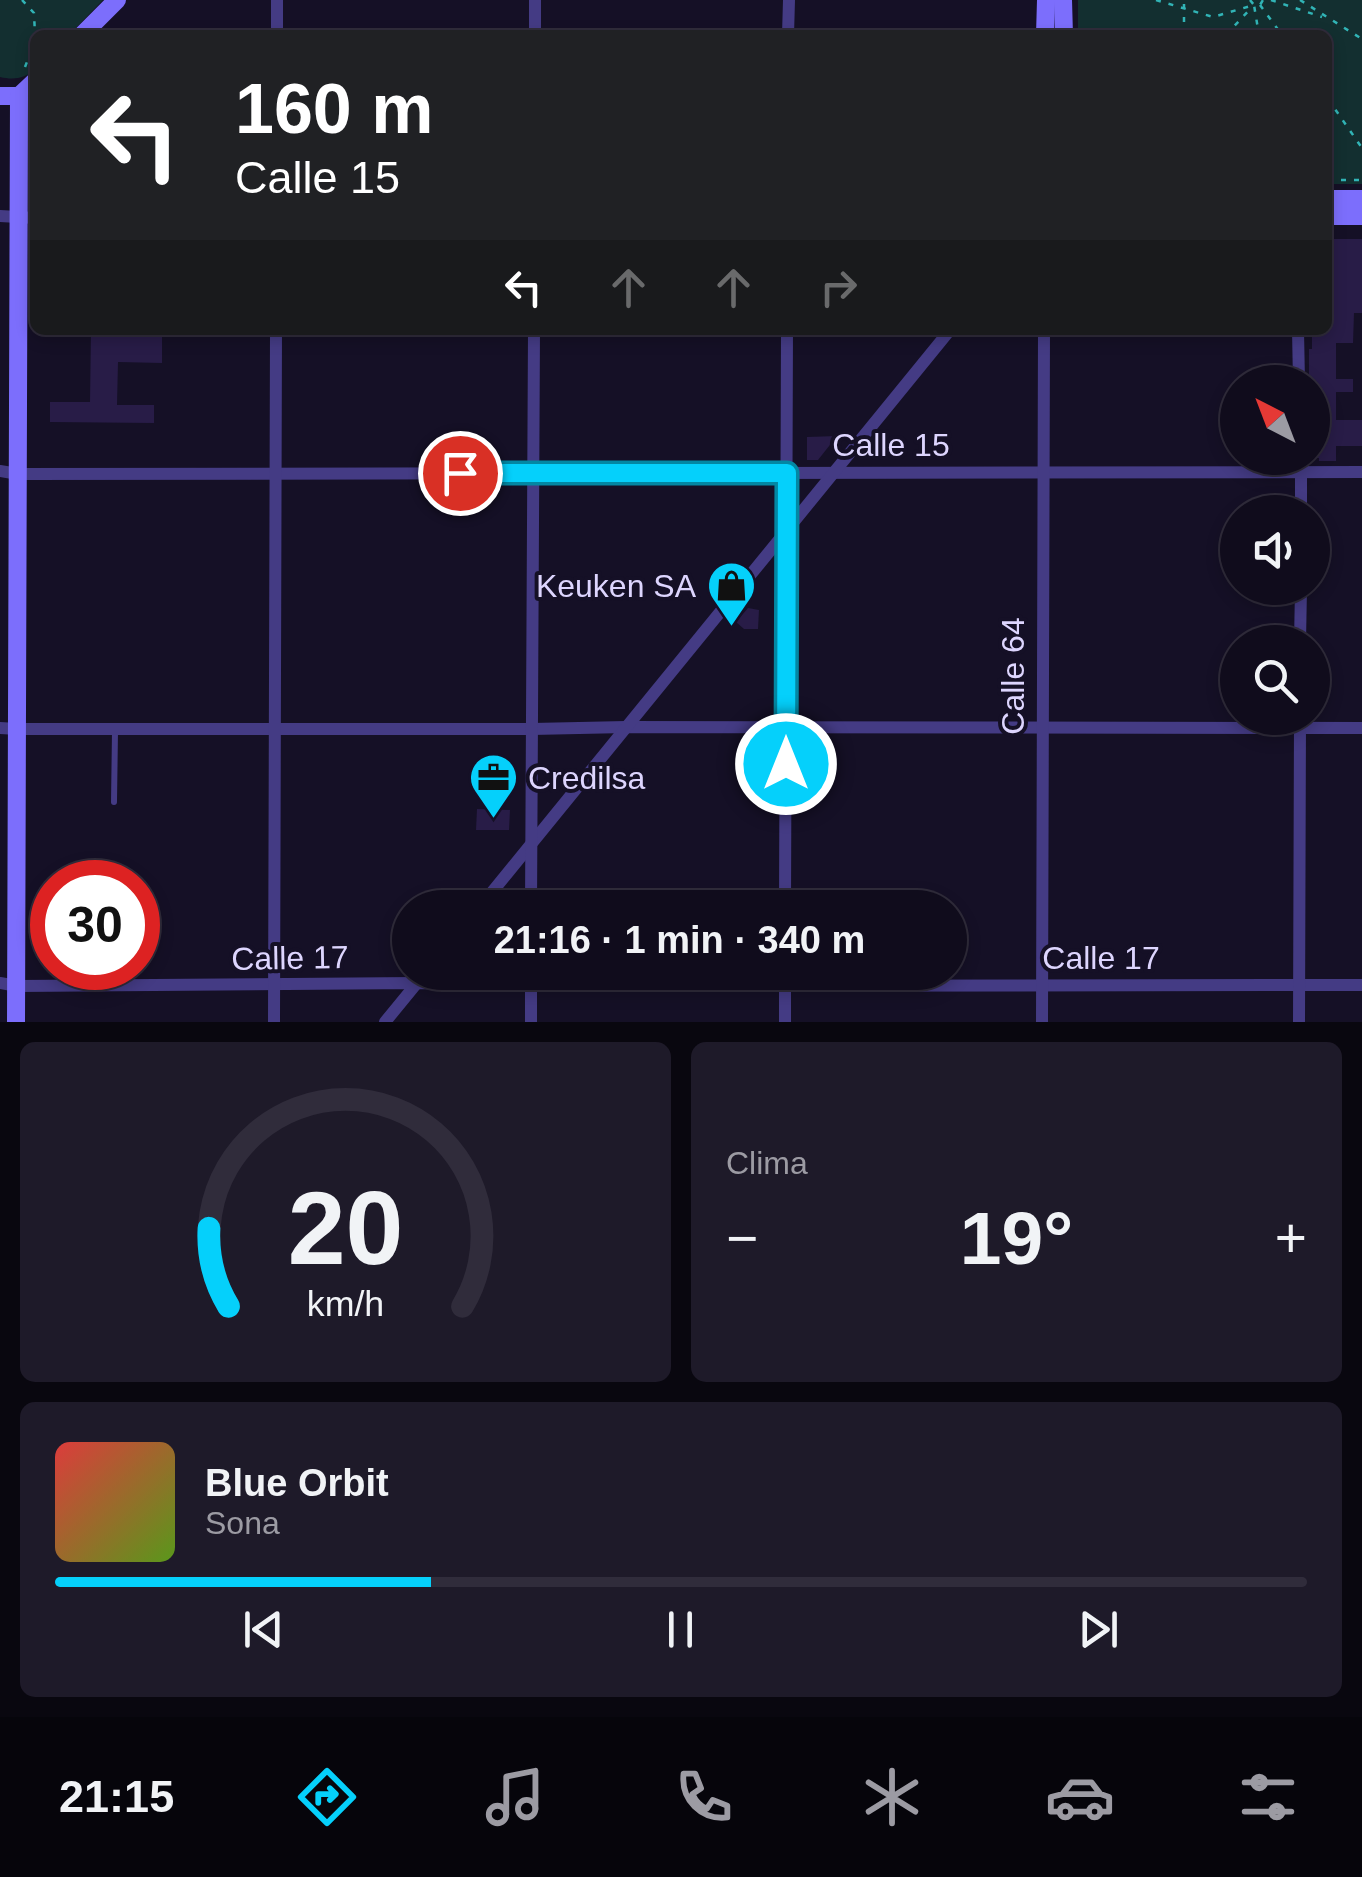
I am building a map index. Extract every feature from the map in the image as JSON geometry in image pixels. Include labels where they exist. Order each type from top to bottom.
[{"type":"main road","points":[[87,30],[117,0]]},
{"type":"main road","points":[[1046,0],[1046,30]]},
{"type":"main road","points":[[1064,0],[1064,30]]},
{"type":"main road","points":[[16,1022],[8,984],[9,472],[20,96],[30,86]]},
{"type":"main road","points":[[0,96],[20,96]]},
{"type":"main road","points":[[1332,199],[1362,199]]},
{"type":"main road","points":[[1332,216],[1362,216]]},
{"type":"street","points":[[277,0],[277,30]]},
{"type":"street","points":[[535,0],[535,30]]},
{"type":"street","points":[[788,0],[788,30]]},
{"type":"street","points":[[274,1022],[276,335]]},
{"type":"street","points":[[530,890],[534,335]]},
{"type":"street","points":[[786,890],[788,335]]},
{"type":"street","points":[[493,890],[946,335]]},
{"type":"street","name":"Calle 64","points":[[1042,1022],[1044,335]]},
{"type":"street","points":[[1298,335],[1299,365]]},
{"type":"street","name":"Calle 15","points":[[9,472],[1220,472]]},
{"type":"street","name":"Calle 15","points":[[1330,472],[1362,472]]},
{"type":"street","points":[[9,729],[1220,725]]},
{"type":"street","points":[[1330,725],[1362,728]]},
{"type":"street","points":[[1299,1022],[1300,735]]},
{"type":"street","name":"Calle 17","points":[[8,984],[274,986],[392,980]]},
{"type":"street","name":"Calle 17","points":[[967,983],[1362,985]]},
{"type":"street","points":[[385,1022],[411,990]]},
{"type":"street","points":[[531,990],[531,1022]]},
{"type":"street","points":[[785,990],[785,1022]]},
{"type":"lane","points":[[114,802],[115,729]]},
{"type":"path","points":[[22,0],[34,13],[35,30]]},
{"type":"path","points":[[1156,0],[1213,16],[1262,2],[1279,30]]},
{"type":"path","points":[[1184,0],[1184,30]]},
{"type":"path","points":[[1250,0],[1258,30]]},
{"type":"path","points":[[1271,0],[1325,18]]},
{"type":"path","points":[[1300,0],[1362,38]]},
{"type":"path","points":[[1231,30],[1254,5]]},
{"type":"path","points":[[20,96],[30,51]]},
{"type":"path","points":[[1332,105],[1362,148]]},
{"type":"path","points":[[1332,180],[1362,180]]},
{"type":"green space","points":[[0,0],[103,0],[74,30],[30,30],[30,73],[0,77]]},
{"type":"green space","points":[[1078,0],[1362,0],[1362,184],[1332,184],[1332,30],[1078,30]]},
{"type":"building","points":[[1332,239],[1362,239],[1362,313],[1354,313],[1353,343],[1336,343],[1336,379],[1353,379],[1353,392],[1336,392],[1336,420],[1362,420],[1362,446],[1336,446],[1336,461],[1330,461],[1330,365],[1309,365],[1312,335],[1332,335]]},
{"type":"building","points":[[91,335],[162,336],[162,363],[118,362],[117,405],[154,405],[154,423],[50,422],[50,402],[90,402]]},
{"type":"building","points":[[837,436],[818,460],[807,460],[807,437]]},
{"type":"building","points":[[748,608],[759,610],[758,629],[744,629],[736,622]]},
{"type":"building","name":"Credilsa","points":[[477,809],[510,810],[509,830],[476,830]]},
{"type":"place","name":"Keuken SA","points":[[731,628]]},
{"type":"place","name":"Credilsa","points":[[493,820]]},
{"type":"route","points":[[460,473],[787,473],[786,764]]}]
